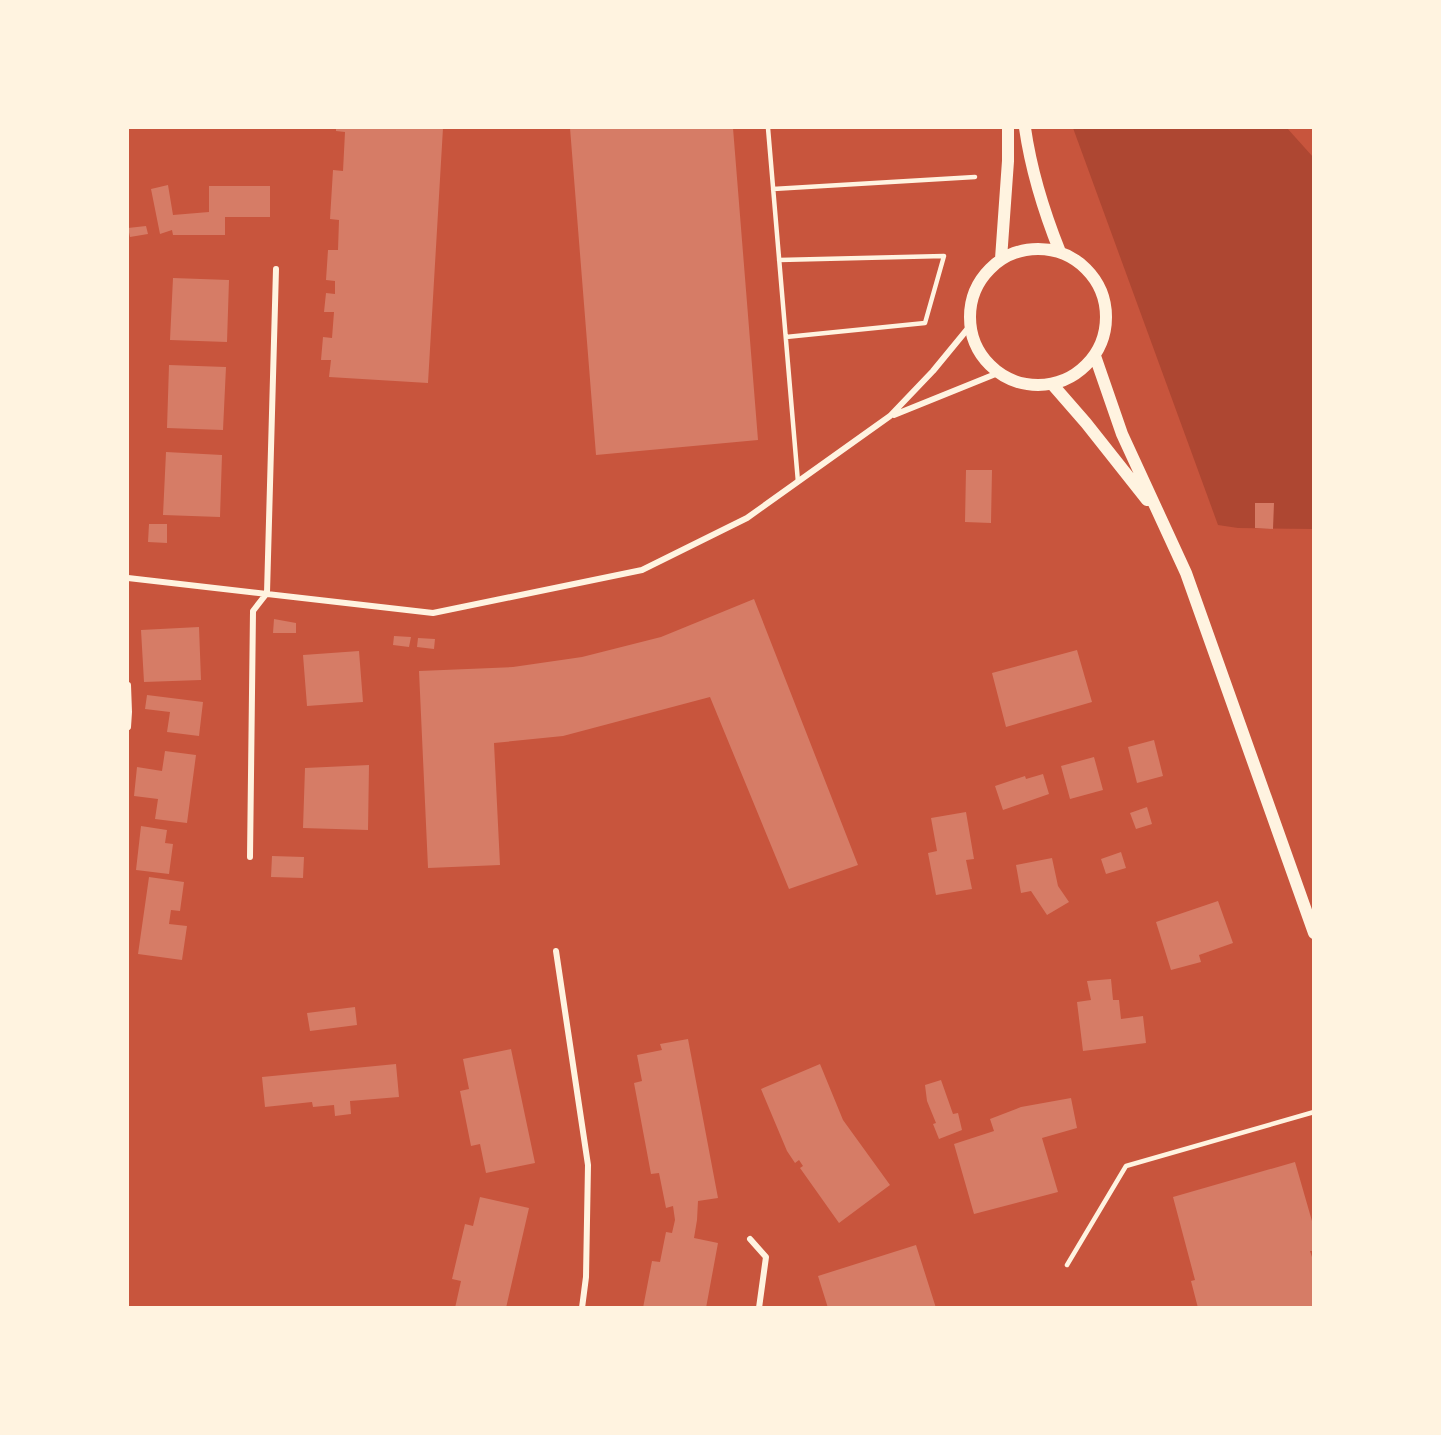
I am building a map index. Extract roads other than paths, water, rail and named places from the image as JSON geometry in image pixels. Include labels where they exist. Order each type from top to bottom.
[{"type":"main road","points":[[1001,259],[1008,128]]},
{"type":"main road","points":[[1025,128],[1029,153],[1049,224],[1060,252]]},
{"type":"main road","points":[[1040,248],[1060,252],[1079,262],[1094,276],[1103,295],[1107,316],[1104,337],[1095,356],[1076,374],[1052,384],[1033,386],[1015,382],[998,373],[984,360],[975,344],[970,326],[970,306],[976,288],[986,272],[1001,259],[1020,250],[1040,248]]},
{"type":"main road","points":[[1095,356],[1122,434],[1186,573],[1314,933]]},
{"type":"main road","points":[[1052,384],[1159,515]]},
{"type":"street","points":[[250,857],[253,611],[267,593],[276,269]]},
{"type":"street","points":[[128,578],[433,613],[642,570],[747,518],[890,416],[933,371],[970,326]]},
{"type":"street","points":[[890,416],[998,373]]},
{"type":"street","points":[[128,685],[128,727]]},
{"type":"street","points":[[556,951],[588,1165],[586,1277],[582,1308]]},
{"type":"street","points":[[750,1239],[766,1257],[759,1308]]},
{"type":"lane","points":[[768,128],[798,482]]},
{"type":"lane","points":[[773,189],[975,177]]},
{"type":"lane","points":[[779,261],[944,256],[925,323],[786,337]]},
{"type":"lane","points":[[1067,1265],[1125,1166],[1314,1112]]}]
